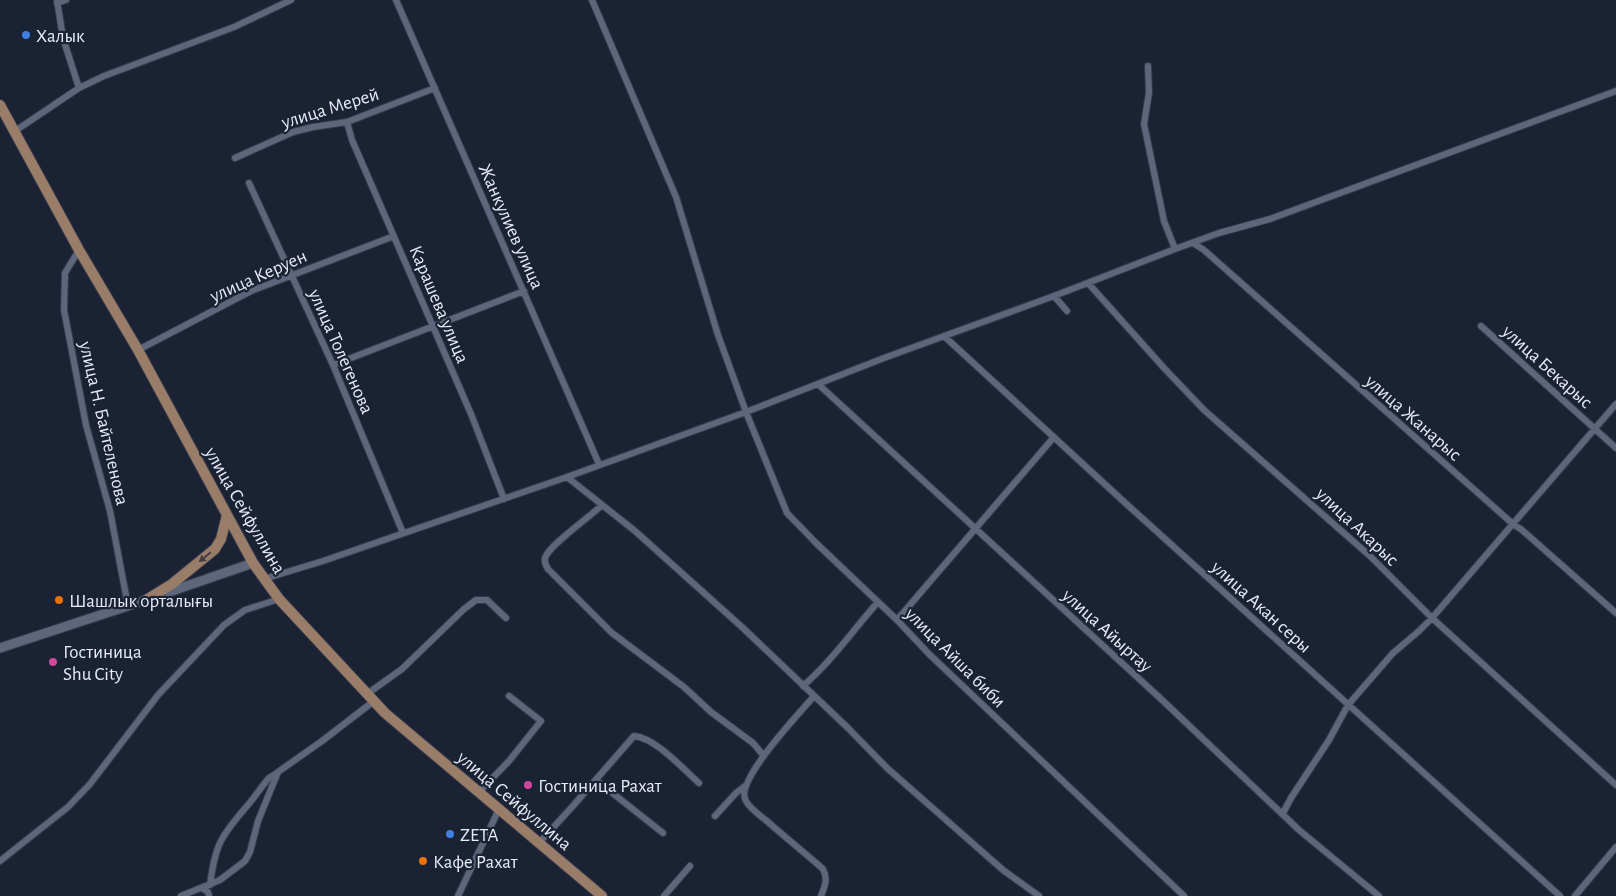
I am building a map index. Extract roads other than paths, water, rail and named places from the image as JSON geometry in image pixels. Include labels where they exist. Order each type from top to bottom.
[{"type":"main road","name":"улица Сейфуллина","points":[[0,106],[79,250],[138,350],[253,563],[279,599],[385,713],[602,896]]},
{"type":"main road","points":[[146,600],[172,584],[215,549],[221,539],[227,515]]},
{"type":"street","points":[[66,0],[57,2],[63,38],[80,88]]},
{"type":"street","points":[[15,131],[80,88],[104,76],[234,27],[291,0]]},
{"type":"street","name":"Жанкулиев улица","points":[[396,0],[599,464]]},
{"type":"street","name":"улица Айша биби","points":[[592,0],[676,197],[718,335],[786,514],[897,620],[929,654],[1184,896]]},
{"type":"street","points":[[1148,66],[1150,93],[1144,124],[1164,221],[1175,249]]},
{"type":"street","name":"улица Мерей","points":[[235,158],[292,132],[313,126],[347,122],[435,88]]},
{"type":"street","points":[[264,579],[323,561],[567,477],[746,412],[1175,249],[1270,219],[1616,92]]},
{"type":"street","name":"Карашева улица","points":[[347,122],[352,140],[471,414],[504,499]]},
{"type":"street","name":"улица Толегенова","points":[[249,183],[332,365],[403,533]]},
{"type":"street","name":"улица Керуен","points":[[138,350],[251,291],[291,274],[394,236]]},
{"type":"street","name":"улица Жанарыс","points":[[1193,243],[1231,273],[1616,613]]},
{"type":"street","name":"улица Н. Байтеленова","points":[[79,250],[65,273],[64,310],[86,425],[110,511],[128,606]]},
{"type":"street","name":"улица Акарыс","points":[[1088,283],[1204,410],[1370,556],[1432,618],[1616,785]]},
{"type":"street","points":[[332,365],[524,291]]},
{"type":"street","points":[[1054,296],[1067,312]]},
{"type":"street","name":"улица Бекарыс","points":[[1481,326],[1616,448]]},
{"type":"street","name":"улица Акан серы","points":[[944,336],[1560,896]]},
{"type":"street","name":"улица Айыртау","points":[[818,384],[1160,698],[1299,830],[1379,896]]},
{"type":"street","points":[[1283,813],[1329,740],[1348,705],[1394,653],[1432,618],[1616,404]]},
{"type":"street","points":[[897,620],[1054,437]]},
{"type":"street","points":[[567,477],[602,505],[743,628],[887,768],[1003,870],[1039,896]]},
{"type":"street","points":[[602,505],[551,549],[544,559],[544,563],[612,633],[684,687],[711,712],[753,743],[764,756]]},
{"type":"street","points":[[0,648],[253,563]]},
{"type":"street","points":[[0,861],[68,807],[90,784],[158,695],[224,625],[245,610],[279,599]]},
{"type":"street","points":[[210,885],[212,864],[218,844],[228,828],[269,778],[308,752],[402,670],[464,609],[476,600],[487,600],[506,618]]},
{"type":"street","points":[[803,686],[836,654],[855,628],[878,602]]},
{"type":"street","points":[[479,792],[542,721],[509,696]]},
{"type":"street","points":[[715,816],[745,786],[764,756],[814,696]]},
{"type":"street","points":[[539,843],[634,736],[641,736],[659,748],[699,783]]},
{"type":"street","points":[[181,896],[220,880],[244,861],[250,852],[258,822],[278,772]]},
{"type":"street","points":[[596,780],[663,833]]},
{"type":"street","points":[[745,786],[743,796],[746,802],[823,869],[827,877],[821,896]]},
{"type":"street","points":[[458,896],[499,809]]},
{"type":"street","points":[[1575,896],[1616,847]]},
{"type":"street","points":[[664,896],[690,866]]},
{"type":"street","points":[[202,888],[208,892],[209,896]]},
{"type":"place","name":"Халык","points":[[26,35]]},
{"type":"place","name":"Шашлык орталығы","points":[[59,600]]},
{"type":"place","name":"Гостиница Shu City","points":[[53,662]]},
{"type":"place","name":"Гостиница Рахат","points":[[528,785]]},
{"type":"place","name":"ZETA","points":[[450,834]]},
{"type":"place","name":"Кафе Рахат","points":[[423,861]]}]
